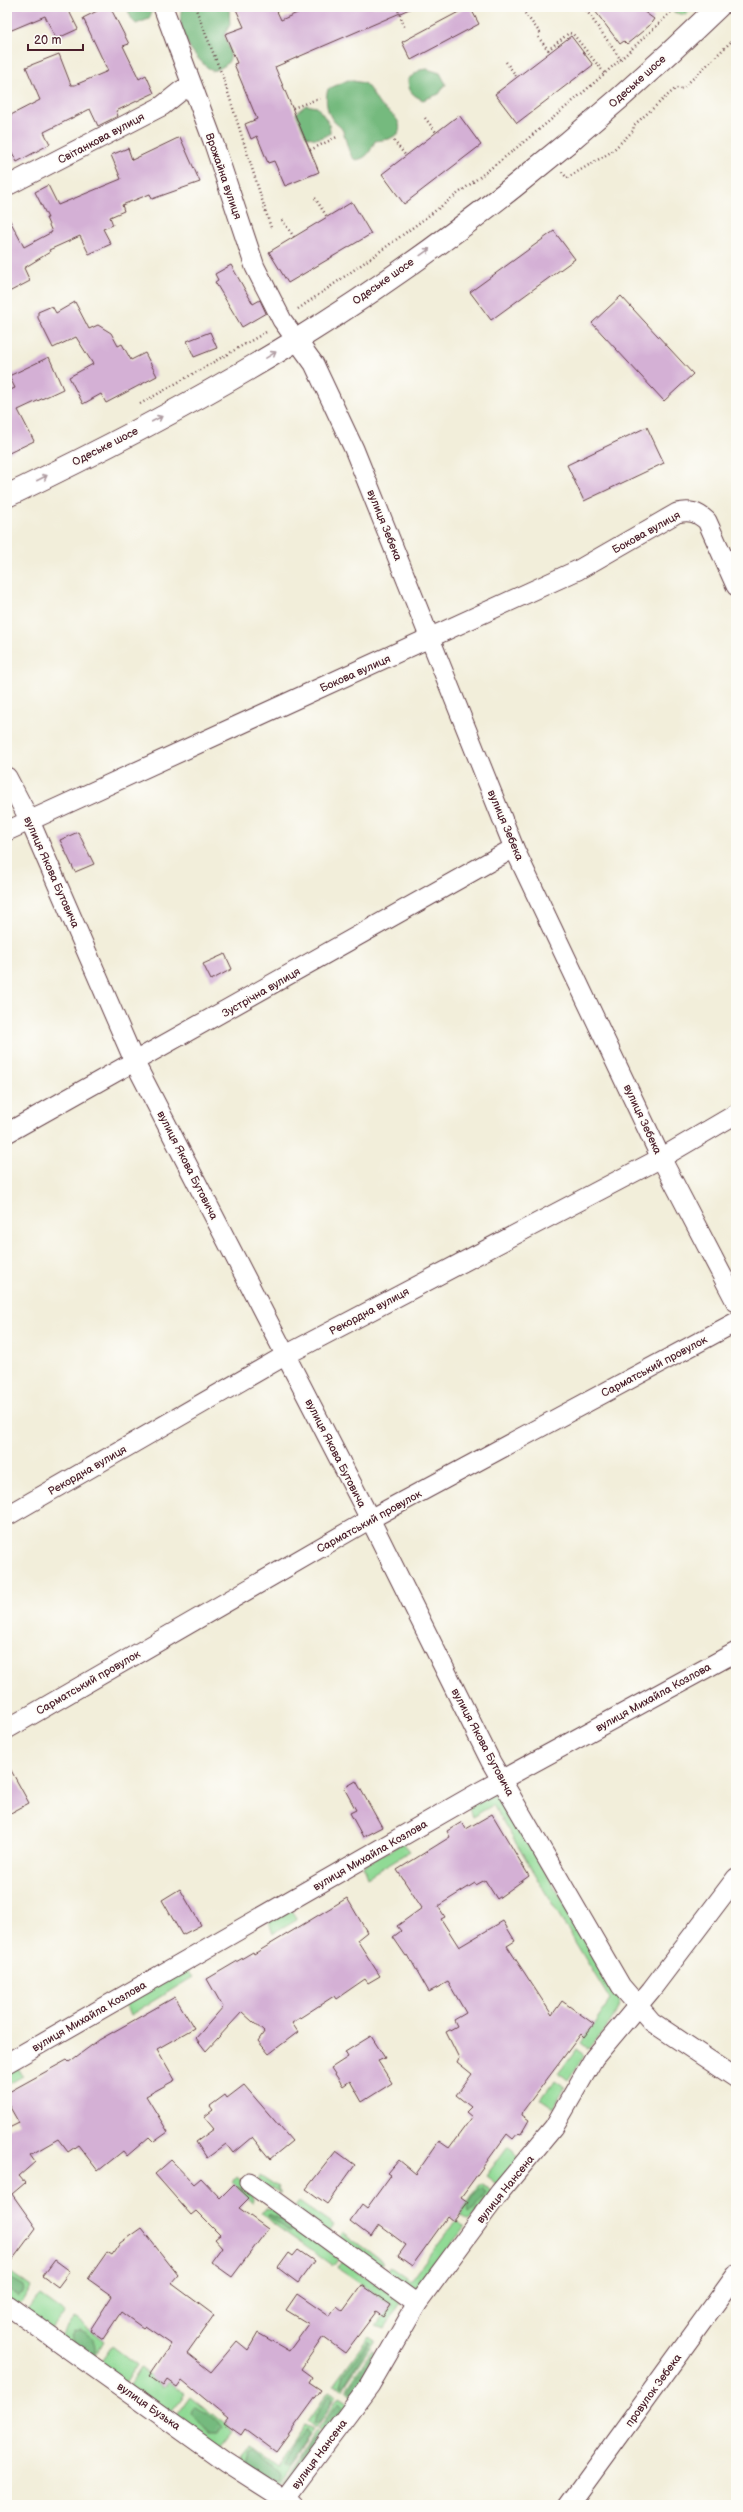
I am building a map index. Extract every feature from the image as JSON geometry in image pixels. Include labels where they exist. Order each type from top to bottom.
[{"type":"highway","name":"Одеське шосе","points":[[7,496],[179,407],[296,341],[426,251],[549,157],[622,96],[718,7]]},
{"type":"street","name":"Врожайна вулиця","points":[[163,7],[213,141],[251,256],[282,320],[296,341]]},
{"type":"street","name":"Світанкова вулиця","points":[[7,186],[162,106],[182,90],[193,90]]},
{"type":"street","name":"вулиця Зебека","points":[[296,341],[314,364],[354,448],[514,848],[661,1158],[736,1302]]},
{"type":"street","name":"Бокова вулиця","points":[[7,831],[29,819],[431,638],[578,570],[678,513],[687,511],[698,513],[706,521],[736,586]]},
{"type":"street","name":"вулиця Якова Бутовича","points":[[7,777],[29,819],[135,1063],[370,1519],[502,1780],[622,1986],[652,2022],[736,2078]]},
{"type":"street","name":"Зустрічна вулиця","points":[[7,1133],[135,1063],[514,848]]},
{"type":"street","name":"Рекордна вулиця","points":[[7,1516],[286,1355],[661,1158],[736,1114]]},
{"type":"street","name":"Сарматський провулок","points":[[7,1729],[370,1519],[736,1322]]},
{"type":"street","name":"вулиця Михайла Козлова","points":[[7,2063],[502,1780],[736,1652]]},
{"type":"street","name":"вулиця Нансена","points":[[286,2503],[370,2385],[417,2304],[500,2192],[554,2127],[594,2058],[638,2005],[736,1878]]},
{"type":"street","points":[[249,2182],[417,2304]]},
{"type":"street","name":"провулок Зебека","points":[[569,2505],[736,2275]]},
{"type":"street","name":"вулиця Бузька","points":[[7,2305],[226,2462],[286,2503]]},
{"type":"path","points":[[195,7],[224,80],[270,228]]},
{"type":"path","points":[[397,7],[405,29]]},
{"type":"path","points":[[520,7],[541,34]]},
{"type":"path","points":[[584,7],[622,60]]},
{"type":"path","points":[[138,406],[243,346],[403,235],[532,136],[622,60],[673,9],[688,11],[691,7]]},
{"type":"path","points":[[538,37],[548,51],[570,33],[573,34],[605,74]]},
{"type":"path","points":[[532,136],[567,178],[610,152],[633,131],[634,125],[676,88],[682,88],[736,37]]},
{"type":"path","points":[[506,62],[517,77]]},
{"type":"path","points":[[293,108],[320,98]]},
{"type":"path","points":[[425,118],[436,132]]},
{"type":"path","points":[[310,150],[337,138]]},
{"type":"path","points":[[394,141],[406,156]]},
{"type":"path","points":[[315,198],[327,217]]},
{"type":"path","points":[[282,220],[294,237]]},
{"type":"green space","points":[[150,7],[152,12],[149,19],[136,24],[132,20],[127,8]]},
{"type":"green space","points":[[182,7],[229,7],[230,25],[224,35],[229,48],[230,58],[225,65],[212,71],[198,59],[192,51],[183,35],[180,16]]},
{"type":"green space","points":[[675,7],[694,7],[686,15],[673,12],[676,10]]},
{"type":"green space","points":[[427,69],[440,73],[446,84],[439,94],[423,100],[411,92],[408,79],[420,70]]},
{"type":"green space","points":[[348,80],[364,83],[371,90],[379,104],[394,116],[400,129],[398,134],[389,139],[375,141],[368,154],[355,160],[349,150],[343,131],[328,112],[327,104],[328,89]]},
{"type":"green space","points":[[306,105],[317,107],[328,122],[330,133],[324,137],[318,138],[306,136],[296,113]]},
{"type":"green space","points":[[494,1795],[500,1796],[620,1996],[617,2011],[613,2018],[589,2049],[581,2043],[610,2000],[493,1805],[472,1817],[468,1806]]},
{"type":"green space","points":[[403,1843],[410,1851],[367,1877],[363,1866]]},
{"type":"green space","points":[[290,1909],[297,1919],[273,1933],[269,1921]]},
{"type":"green space","points":[[186,1969],[193,1977],[130,2015],[125,2003]]},
{"type":"green space","points":[[576,2049],[584,2055],[568,2080],[559,2073]]},
{"type":"green space","points":[[17,2066],[23,2076],[7,2085],[7,2072]]},
{"type":"green space","points":[[555,2080],[565,2087],[554,2108],[541,2099]]},
{"type":"green space","points":[[508,2146],[514,2150],[519,2160],[498,2185],[486,2176]]},
{"type":"green space","points":[[260,2175],[278,2187],[277,2189],[280,2194],[258,2181]]},
{"type":"green space","points":[[237,2177],[251,2192],[253,2204],[232,2182]]},
{"type":"green space","points":[[481,2183],[492,2192],[470,2220],[460,2214]]},
{"type":"green space","points":[[482,2188],[486,2193],[475,2209],[469,2212],[468,2207],[472,2199]]},
{"type":"green space","points":[[299,2202],[334,2226],[328,2233],[295,2207]]},
{"type":"green space","points":[[266,2208],[275,2210],[339,2259],[333,2266],[275,2225],[261,2212]]},
{"type":"green space","points":[[269,2214],[288,2223],[294,2230],[290,2232],[268,2216]]},
{"type":"green space","points":[[456,2220],[464,2228],[417,2289],[404,2286],[389,2274],[387,2270],[389,2266],[410,2281]]},
{"type":"green space","points":[[342,2232],[383,2262],[379,2267],[339,2237]]},
{"type":"green space","points":[[342,2261],[401,2299],[398,2307],[384,2329],[376,2326],[392,2305],[337,2268]]},
{"type":"green space","points":[[7,2270],[31,2287],[24,2300],[17,2305],[7,2298]]},
{"type":"green space","points":[[7,2276],[24,2286],[25,2291],[18,2296],[7,2289]]},
{"type":"green space","points":[[41,2295],[65,2312],[51,2331],[25,2312]]},
{"type":"green space","points":[[75,2318],[104,2341],[92,2361],[60,2338]]},
{"type":"green space","points":[[81,2330],[94,2340],[96,2351],[91,2356],[73,2343],[71,2337],[74,2332]]},
{"type":"green space","points":[[369,2336],[375,2340],[342,2389],[334,2384]]},
{"type":"green space","points":[[369,2341],[370,2343],[343,2386],[340,2385],[343,2375]]},
{"type":"green space","points":[[112,2346],[137,2365],[125,2384],[98,2366]]},
{"type":"green space","points":[[372,2350],[377,2360],[354,2398],[345,2390]]},
{"type":"green space","points":[[371,2356],[368,2372],[358,2387],[350,2393],[349,2388]]},
{"type":"green space","points":[[141,2368],[163,2387],[168,2381],[185,2394],[169,2414],[129,2387]]},
{"type":"green space","points":[[329,2391],[337,2396],[315,2428],[307,2422]]},
{"type":"green space","points":[[330,2394],[333,2398],[328,2410],[320,2420],[313,2424],[315,2415]]},
{"type":"green space","points":[[190,2396],[233,2431],[218,2449],[174,2418]]},
{"type":"green space","points":[[339,2397],[350,2404],[327,2436],[317,2429]]},
{"type":"green space","points":[[339,2403],[343,2407],[327,2431],[323,2429],[323,2423]]},
{"type":"green space","points":[[195,2405],[213,2417],[222,2428],[218,2434],[210,2434],[192,2412]]},
{"type":"green space","points":[[304,2426],[313,2430],[276,2482],[263,2479],[236,2461],[251,2443],[278,2463]]},
{"type":"green space","points":[[306,2430],[308,2436],[287,2464],[283,2462],[293,2444]]},
{"type":"green space","points":[[316,2431],[325,2438],[288,2480],[279,2482]]},
{"type":"green space","points":[[317,2435],[322,2438],[300,2466],[287,2475],[310,2442]]},
{"type":"green space","points":[[253,2446],[274,2465],[278,2472],[277,2477],[267,2478],[245,2460],[248,2450]]},
{"type":"building","points":[[7,7],[67,7],[78,29],[56,39],[45,16],[7,32]]},
{"type":"building","points":[[105,7],[110,7],[129,44],[123,46],[139,79],[146,75],[154,93],[116,111],[118,116],[98,126],[90,109],[44,132],[50,144],[17,162],[7,143],[7,117],[40,100],[26,67],[59,54],[71,85],[75,85],[108,71],[83,18]]},
{"type":"building","points":[[235,7],[275,7],[281,20],[311,7],[414,7],[275,67],[319,172],[285,186],[274,161],[268,163],[257,136],[251,139],[245,124],[257,119],[234,64],[237,63],[225,34],[244,27]]},
{"type":"building","points":[[470,7],[479,24],[411,60],[402,42]]},
{"type":"building","points":[[592,7],[641,7],[643,11],[654,19],[649,26],[627,44],[624,41],[620,44]]},
{"type":"building","points":[[571,36],[593,65],[517,123],[495,94]]},
{"type":"building","points":[[459,115],[481,145],[404,204],[382,174]]},
{"type":"building","points":[[180,137],[200,182],[152,199],[150,194],[122,205],[124,211],[110,217],[113,225],[103,229],[111,244],[89,254],[80,236],[49,250],[50,252],[24,268],[30,281],[7,293],[7,215],[24,247],[52,232],[46,218],[48,218],[35,192],[48,185],[58,205],[121,179],[111,155],[128,148],[132,160]]},
{"type":"building","points":[[352,202],[371,234],[288,283],[269,252]]},
{"type":"building","points":[[554,231],[575,259],[491,320],[470,292]]},
{"type":"building","points":[[231,265],[253,304],[260,300],[266,313],[242,327],[215,282],[218,280],[215,274]]},
{"type":"building","points":[[621,296],[693,374],[664,401],[592,323]]},
{"type":"building","points":[[75,302],[89,329],[98,325],[111,333],[118,346],[122,344],[131,360],[145,353],[157,376],[106,403],[101,394],[83,404],[69,377],[93,364],[76,337],[53,348],[38,318],[38,312],[52,306],[56,313]]},
{"type":"building","points":[[210,332],[217,348],[194,357],[187,341]]},
{"type":"building","points":[[49,357],[63,389],[18,410],[34,441],[7,454],[7,388],[8,391],[15,388],[9,376]]},
{"type":"building","points":[[647,427],[664,463],[584,501],[567,465]]},
{"type":"building","points":[[78,832],[94,864],[75,872],[60,840]]},
{"type":"building","points":[[225,954],[232,969],[211,980],[203,964]]},
{"type":"building","points":[[7,1763],[29,1803],[7,1815]]},
{"type":"building","points":[[356,1781],[382,1827],[363,1837],[350,1813],[356,1810],[344,1788]]},
{"type":"building","points":[[492,1814],[529,1876],[497,1899],[485,1880],[476,1885],[475,1883],[438,1906],[445,1917],[441,1919],[459,1947],[503,1921],[515,1941],[507,1946],[552,2015],[562,2001],[594,2024],[584,2037],[581,2034],[523,2111],[522,2115],[529,2120],[521,2134],[518,2133],[513,2139],[507,2134],[461,2197],[468,2202],[454,2221],[448,2216],[412,2266],[398,2256],[406,2245],[379,2225],[371,2237],[350,2221],[362,2204],[367,2208],[391,2175],[388,2173],[399,2160],[416,2174],[439,2141],[449,2148],[472,2117],[466,2112],[471,2107],[456,2095],[472,2074],[457,2062],[459,2058],[446,2032],[457,2026],[454,2020],[466,2013],[448,1982],[429,1992],[408,1955],[406,1956],[393,1937],[401,1931],[397,1926],[422,1908],[397,1870],[450,1837],[447,1831],[462,1822],[466,1829]]},
{"type":"building","points":[[180,1889],[201,1925],[182,1935],[162,1900]]},
{"type":"building","points":[[347,1898],[367,1932],[357,1940],[380,1976],[368,1983],[365,1979],[336,1999],[334,1996],[292,2023],[298,2032],[269,2054],[258,2041],[264,2032],[242,2012],[206,2051],[196,2038],[223,2007],[207,1979],[253,1952],[254,1954]]},
{"type":"building","points":[[175,1997],[194,2028],[157,2049],[175,2080],[146,2096],[168,2132],[154,2142],[149,2137],[127,2156],[123,2151],[98,2171],[78,2145],[68,2152],[58,2139],[30,2155],[35,2162],[19,2176],[25,2183],[12,2194],[36,2228],[7,2267],[7,2129],[19,2123],[7,2102],[7,2093],[67,2060],[69,2062],[99,2040]]},
{"type":"building","points":[[371,2036],[385,2058],[378,2061],[392,2083],[362,2102],[350,2081],[343,2086],[331,2068],[348,2057],[345,2052]]},
{"type":"building","points":[[244,2085],[292,2141],[270,2159],[252,2137],[233,2153],[226,2144],[207,2158],[196,2142],[214,2129],[204,2117],[213,2110],[210,2106],[225,2095],[227,2098]]},
{"type":"building","points":[[336,2151],[355,2165],[327,2204],[306,2189]]},
{"type":"building","points":[[171,2160],[194,2184],[201,2178],[220,2198],[234,2184],[249,2198],[239,2208],[268,2229],[232,2277],[211,2262],[222,2247],[215,2239],[220,2235],[196,2211],[191,2215],[155,2174]]},
{"type":"building","points":[[141,2228],[178,2275],[171,2283],[214,2315],[187,2353],[211,2372],[237,2341],[248,2350],[258,2333],[289,2351],[309,2324],[286,2310],[297,2294],[329,2316],[337,2306],[343,2311],[362,2285],[391,2305],[383,2317],[376,2312],[345,2353],[323,2337],[301,2369],[312,2377],[309,2382],[321,2390],[276,2452],[245,2429],[241,2435],[224,2423],[228,2418],[182,2380],[177,2387],[167,2380],[163,2386],[149,2376],[171,2344],[145,2326],[143,2328],[121,2312],[103,2339],[90,2330],[112,2296],[88,2279],[107,2252],[112,2255],[120,2243]]},
{"type":"building","points":[[298,2250],[314,2261],[298,2283],[278,2268],[289,2253],[293,2256]]},
{"type":"building","points":[[55,2260],[70,2271],[58,2287],[43,2276]]}]
